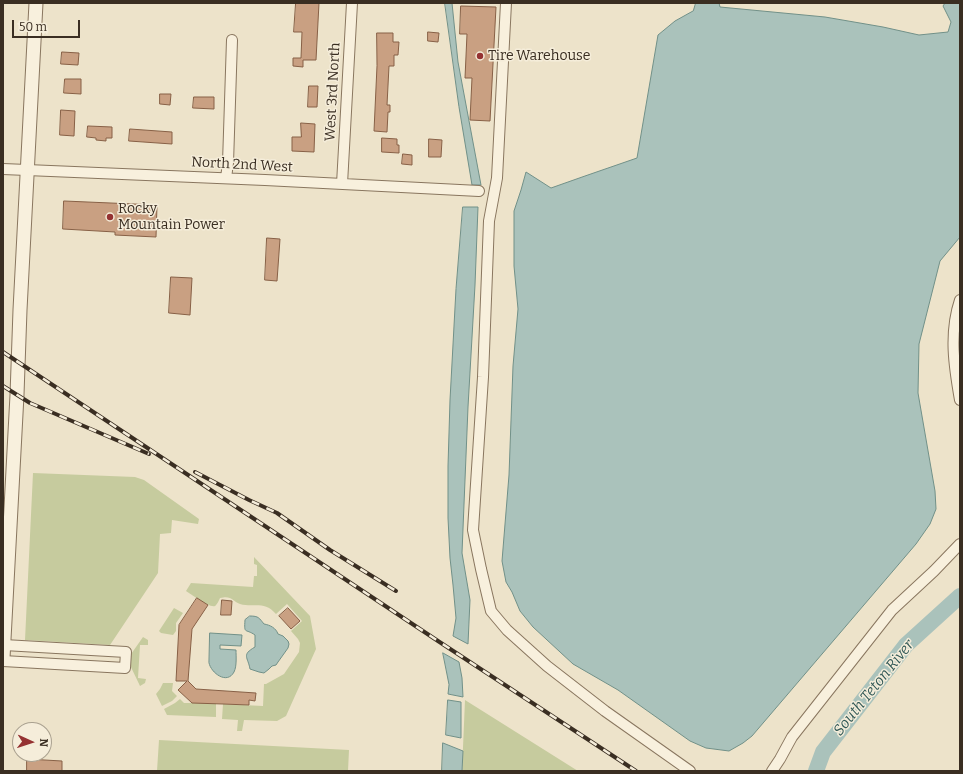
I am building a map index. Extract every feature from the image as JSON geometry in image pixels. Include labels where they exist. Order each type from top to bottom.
[{"type":"street","points":[[3,655],[7,482],[17,404],[36,3]]},
{"type":"street","name":"West 3rd North","points":[[342,184],[352,3]]},
{"type":"street","points":[[506,3],[497,178],[489,221],[482,385],[473,530],[480,569],[491,611],[507,630],[547,666],[605,711],[690,771]]},
{"type":"street","points":[[226,178],[228,163],[232,40]]},
{"type":"street","name":"North 2nd West","points":[[3,169],[226,178],[479,191]]},
{"type":"street","points":[[960,300],[956,311],[953,337],[955,371],[960,400]]},
{"type":"street","points":[[772,771],[792,737],[892,610],[934,571],[960,544]]},
{"type":"street","points":[[126,652],[125,668],[3,655],[126,652]]},
{"type":"green space","points":[[33,473],[135,477],[144,480],[199,519],[198,524],[172,520],[171,533],[160,534],[158,573],[110,645],[25,640]]},
{"type":"green space","points":[[254,557],[310,616],[316,649],[286,716],[277,721],[244,720],[242,731],[237,731],[238,720],[222,719],[223,704],[263,706],[264,684],[284,674],[299,652],[300,643],[291,631],[302,621],[287,604],[276,614],[267,607],[240,604],[227,597],[220,598],[215,606],[212,606],[186,591],[191,583],[253,587],[254,576],[257,576],[257,565],[254,564]]},
{"type":"green space","points":[[174,608],[183,613],[176,623],[176,631],[173,635],[161,633],[159,631]]},
{"type":"green space","points":[[143,637],[148,640],[148,645],[140,645],[138,678],[146,679],[145,683],[140,686],[129,663],[129,657]]},
{"type":"green space","points":[[163,683],[173,683],[172,691],[177,696],[172,701],[162,706],[156,694]]},
{"type":"green space","points":[[180,699],[184,703],[216,703],[216,717],[167,715],[164,709]]},
{"type":"green space","points":[[465,700],[578,771],[462,771]]},
{"type":"green space","points":[[159,740],[349,750],[348,771],[157,771]]},
{"type":"water","points":[[445,3],[452,3],[458,62],[481,185],[472,185],[459,107]]},
{"type":"water","points":[[696,3],[719,3],[720,7],[825,17],[919,35],[948,32],[951,22],[943,6],[945,3],[960,3],[960,237],[940,261],[919,344],[918,393],[935,491],[936,509],[930,524],[916,544],[752,736],[729,751],[706,748],[690,741],[618,690],[573,664],[533,627],[520,611],[506,582],[502,561],[509,475],[513,366],[518,309],[514,266],[514,211],[526,172],[551,188],[637,158],[658,35],[675,21],[693,11]]},
{"type":"water","points":[[463,207],[478,207],[462,553],[470,600],[468,644],[453,636],[456,618],[448,518],[450,400],[456,289]]},
{"type":"water","points":[[250,616],[257,617],[264,624],[272,627],[278,634],[283,636],[288,641],[289,644],[288,648],[276,665],[272,666],[264,673],[250,669],[246,656],[248,652],[255,647],[255,635],[245,629],[245,620]]},
{"type":"water","points":[[210,633],[242,635],[241,646],[220,645],[220,649],[236,650],[235,670],[231,676],[224,678],[216,674],[210,667]]},
{"type":"water","points":[[443,653],[459,662],[463,697],[448,694],[449,685]]},
{"type":"water","points":[[448,700],[461,702],[461,738],[446,735]]},
{"type":"water","points":[[443,743],[463,751],[462,771],[442,771]]},
{"type":"building","points":[[296,3],[319,3],[316,60],[303,60],[303,67],[293,66],[293,58],[301,58],[302,32],[294,32]]},
{"type":"building","name":"Tire Warehouse","points":[[461,6],[496,7],[490,121],[470,120],[472,78],[465,78],[467,34],[460,34]]},
{"type":"building","points":[[428,32],[439,33],[438,42],[428,41]]},
{"type":"building","points":[[377,33],[393,33],[393,42],[399,42],[398,55],[394,55],[394,66],[389,66],[387,105],[390,105],[390,112],[388,112],[387,132],[374,131]]},
{"type":"building","points":[[62,52],[79,53],[78,65],[61,64]]},
{"type":"building","points":[[65,79],[81,79],[81,94],[64,93]]},
{"type":"building","points":[[309,86],[318,86],[317,107],[308,107]]},
{"type":"building","points":[[160,94],[171,94],[170,105],[160,104]]},
{"type":"building","points":[[194,97],[214,97],[214,109],[193,108]]},
{"type":"building","points":[[61,110],[75,111],[74,136],[60,135]]},
{"type":"building","points":[[301,123],[315,124],[314,152],[292,151],[292,137],[301,137]]},
{"type":"building","points":[[88,126],[112,127],[112,138],[106,138],[106,141],[87,137]]},
{"type":"building","points":[[130,129],[172,132],[172,144],[129,141]]},
{"type":"building","points":[[382,138],[397,139],[399,153],[382,152]]},
{"type":"building","points":[[429,139],[442,140],[441,157],[429,157]]},
{"type":"building","points":[[403,154],[412,155],[412,165],[402,164]]},
{"type":"building","name":"Rocky Mountain Power","points":[[64,201],[157,205],[156,237],[115,235],[115,232],[63,229]]},
{"type":"building","points":[[267,238],[280,239],[277,281],[265,280]]},
{"type":"building","points":[[171,277],[192,278],[190,315],[169,313]]},
{"type":"building","points":[[197,598],[208,605],[192,629],[188,681],[196,689],[256,693],[255,701],[249,700],[249,705],[192,703],[178,690],[187,681],[176,681],[179,625]]},
{"type":"building","points":[[222,600],[232,601],[231,615],[221,615]]},
{"type":"building","points":[[288,608],[300,621],[291,629],[279,616]]},
{"type":"building","points":[[62,761],[62,771],[27,771],[27,762]]},
{"type":"waterway","name":"South Teton River","points":[[816,771],[823,752],[906,645],[960,596]]},
{"type":"railway","points":[[3,352],[636,771]]},
{"type":"railway","points":[[3,386],[30,403],[149,454]]},
{"type":"railway","points":[[195,472],[277,513],[330,550],[396,591]]},
{"type":"place","name":"Tire Warehouse","points":[[480,56]]},
{"type":"place","name":"Rocky Mountain Power","points":[[110,217]]}]
